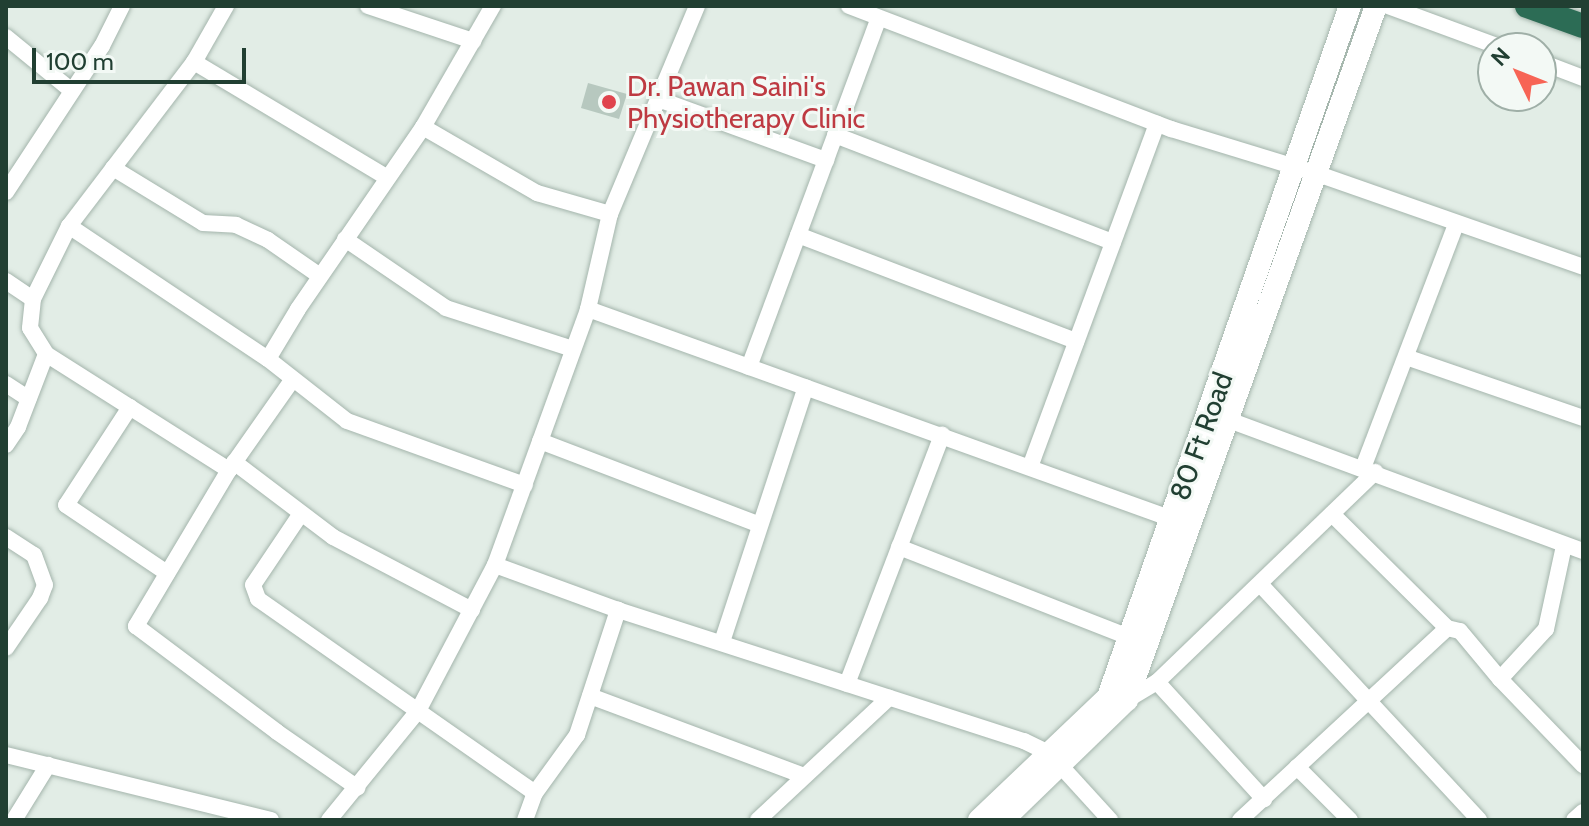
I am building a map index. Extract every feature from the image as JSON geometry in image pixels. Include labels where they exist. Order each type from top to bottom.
[{"type":"highway","points":[[1527,6],[1583,26]]},
{"type":"main road","name":"80 Ft Road","points":[[979,820],[1127,700],[1350,6]]},
{"type":"main road","name":"80 Ft Road","points":[[1003,820],[1108,697],[1172,519],[1218,417],[1318,174],[1377,7]]},
{"type":"street","points":[[226,6],[194,62],[69,226],[33,299],[30,328],[46,354],[231,466],[333,537],[472,610]]},
{"type":"street","points":[[368,6],[473,41]]},
{"type":"street","points":[[268,359],[386,177],[423,127],[493,6]]},
{"type":"street","points":[[329,820],[418,711],[495,565],[588,309],[610,214],[697,6]]},
{"type":"street","points":[[849,6],[1157,124],[1318,174],[1583,267]]},
{"type":"street","points":[[1377,7],[1477,40]]},
{"type":"street","points":[[9,182],[102,46],[117,8]]},
{"type":"street","points":[[749,367],[879,18]]},
{"type":"street","points":[[6,37],[72,91]]},
{"type":"street","points":[[194,62],[386,177]]},
{"type":"street","points":[[1557,68],[1583,78]]},
{"type":"street","points":[[658,99],[826,160]]},
{"type":"street","points":[[1030,467],[1157,124]]},
{"type":"street","points":[[423,127],[537,193],[610,214]]},
{"type":"street","points":[[835,135],[1113,242]]},
{"type":"street","points":[[113,168],[203,223],[236,225],[268,240],[320,276]]},
{"type":"street","points":[[1127,700],[1157,682],[1332,514],[1369,470],[1406,357],[1456,224]]},
{"type":"street","points":[[69,226],[268,359],[347,421],[525,485]]},
{"type":"street","points":[[798,235],[1076,341]]},
{"type":"street","points":[[345,239],[446,308],[573,349]]},
{"type":"street","points":[[6,281],[33,299]]},
{"type":"street","points":[[588,309],[1172,519]]},
{"type":"street","points":[[6,445],[18,427],[46,354]]},
{"type":"street","points":[[1406,357],[1583,418]]},
{"type":"street","points":[[293,379],[231,466],[136,626],[277,732],[358,788]]},
{"type":"street","points":[[6,384],[29,399]]},
{"type":"street","points":[[722,642],[806,387]]},
{"type":"street","points":[[130,407],[66,505],[167,573]]},
{"type":"street","points":[[1218,417],[1583,551]]},
{"type":"street","points":[[847,684],[942,435]]},
{"type":"street","points":[[540,441],[760,525]]},
{"type":"street","points":[[1332,514],[1447,628],[1460,631],[1500,679],[1583,765]]},
{"type":"street","points":[[300,515],[253,585],[254,593],[535,793]]},
{"type":"street","points":[[6,537],[34,555],[45,585],[6,648]]},
{"type":"street","points":[[1500,679],[1546,629],[1564,546]]},
{"type":"street","points":[[899,547],[1129,637]]},
{"type":"street","points":[[495,565],[618,610],[1024,741],[1055,760],[1110,820]]},
{"type":"street","points":[[1260,584],[1479,820]]},
{"type":"street","points":[[525,820],[535,793],[577,735],[618,610]]},
{"type":"street","points":[[1240,820],[1447,628]]},
{"type":"street","points":[[1157,682],[1264,799]]},
{"type":"street","points":[[590,696],[804,776]]},
{"type":"street","points":[[758,820],[889,698]]},
{"type":"street","points":[[6,755],[271,820]]},
{"type":"street","points":[[21,817],[48,765]]},
{"type":"street","points":[[1297,767],[1350,820]]},
{"type":"street","points":[[1574,820],[1583,812]]},
{"type":"building","points":[[588,83],[627,94],[619,119],[581,108]]},
{"type":"place","name":"Dr. Pawan Saini's Physiotherapy Clinic","points":[[609,102]]}]
